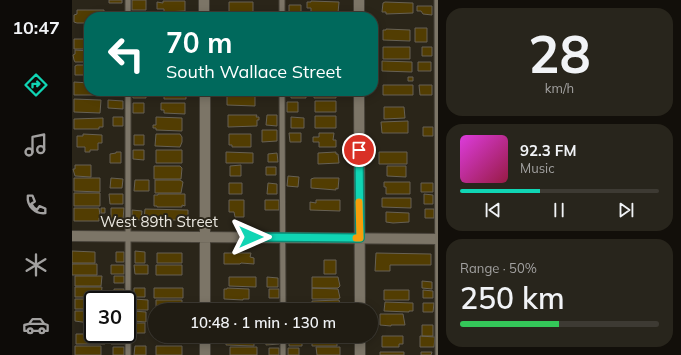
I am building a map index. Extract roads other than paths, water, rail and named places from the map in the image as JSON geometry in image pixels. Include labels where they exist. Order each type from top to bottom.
[{"type":"street","points":[[204,0],[204,12]]},
{"type":"street","points":[[359,0],[359,12]]},
{"type":"street","points":[[205,96],[205,303]]},
{"type":"street","points":[[359,96],[360,303]]},
{"type":"street","name":"West 89th Street","points":[[72,236],[438,239]]},
{"type":"street","points":[[205,343],[205,355]]},
{"type":"street","points":[[360,343],[360,355]]},
{"type":"lane","points":[[128,0],[128,12]]},
{"type":"lane","points":[[282,0],[282,12]]},
{"type":"lane","points":[[437,0],[438,355]]},
{"type":"lane","points":[[128,96],[128,355]]},
{"type":"lane","points":[[282,96],[283,303]]},
{"type":"lane","points":[[283,343],[283,355]]}]
